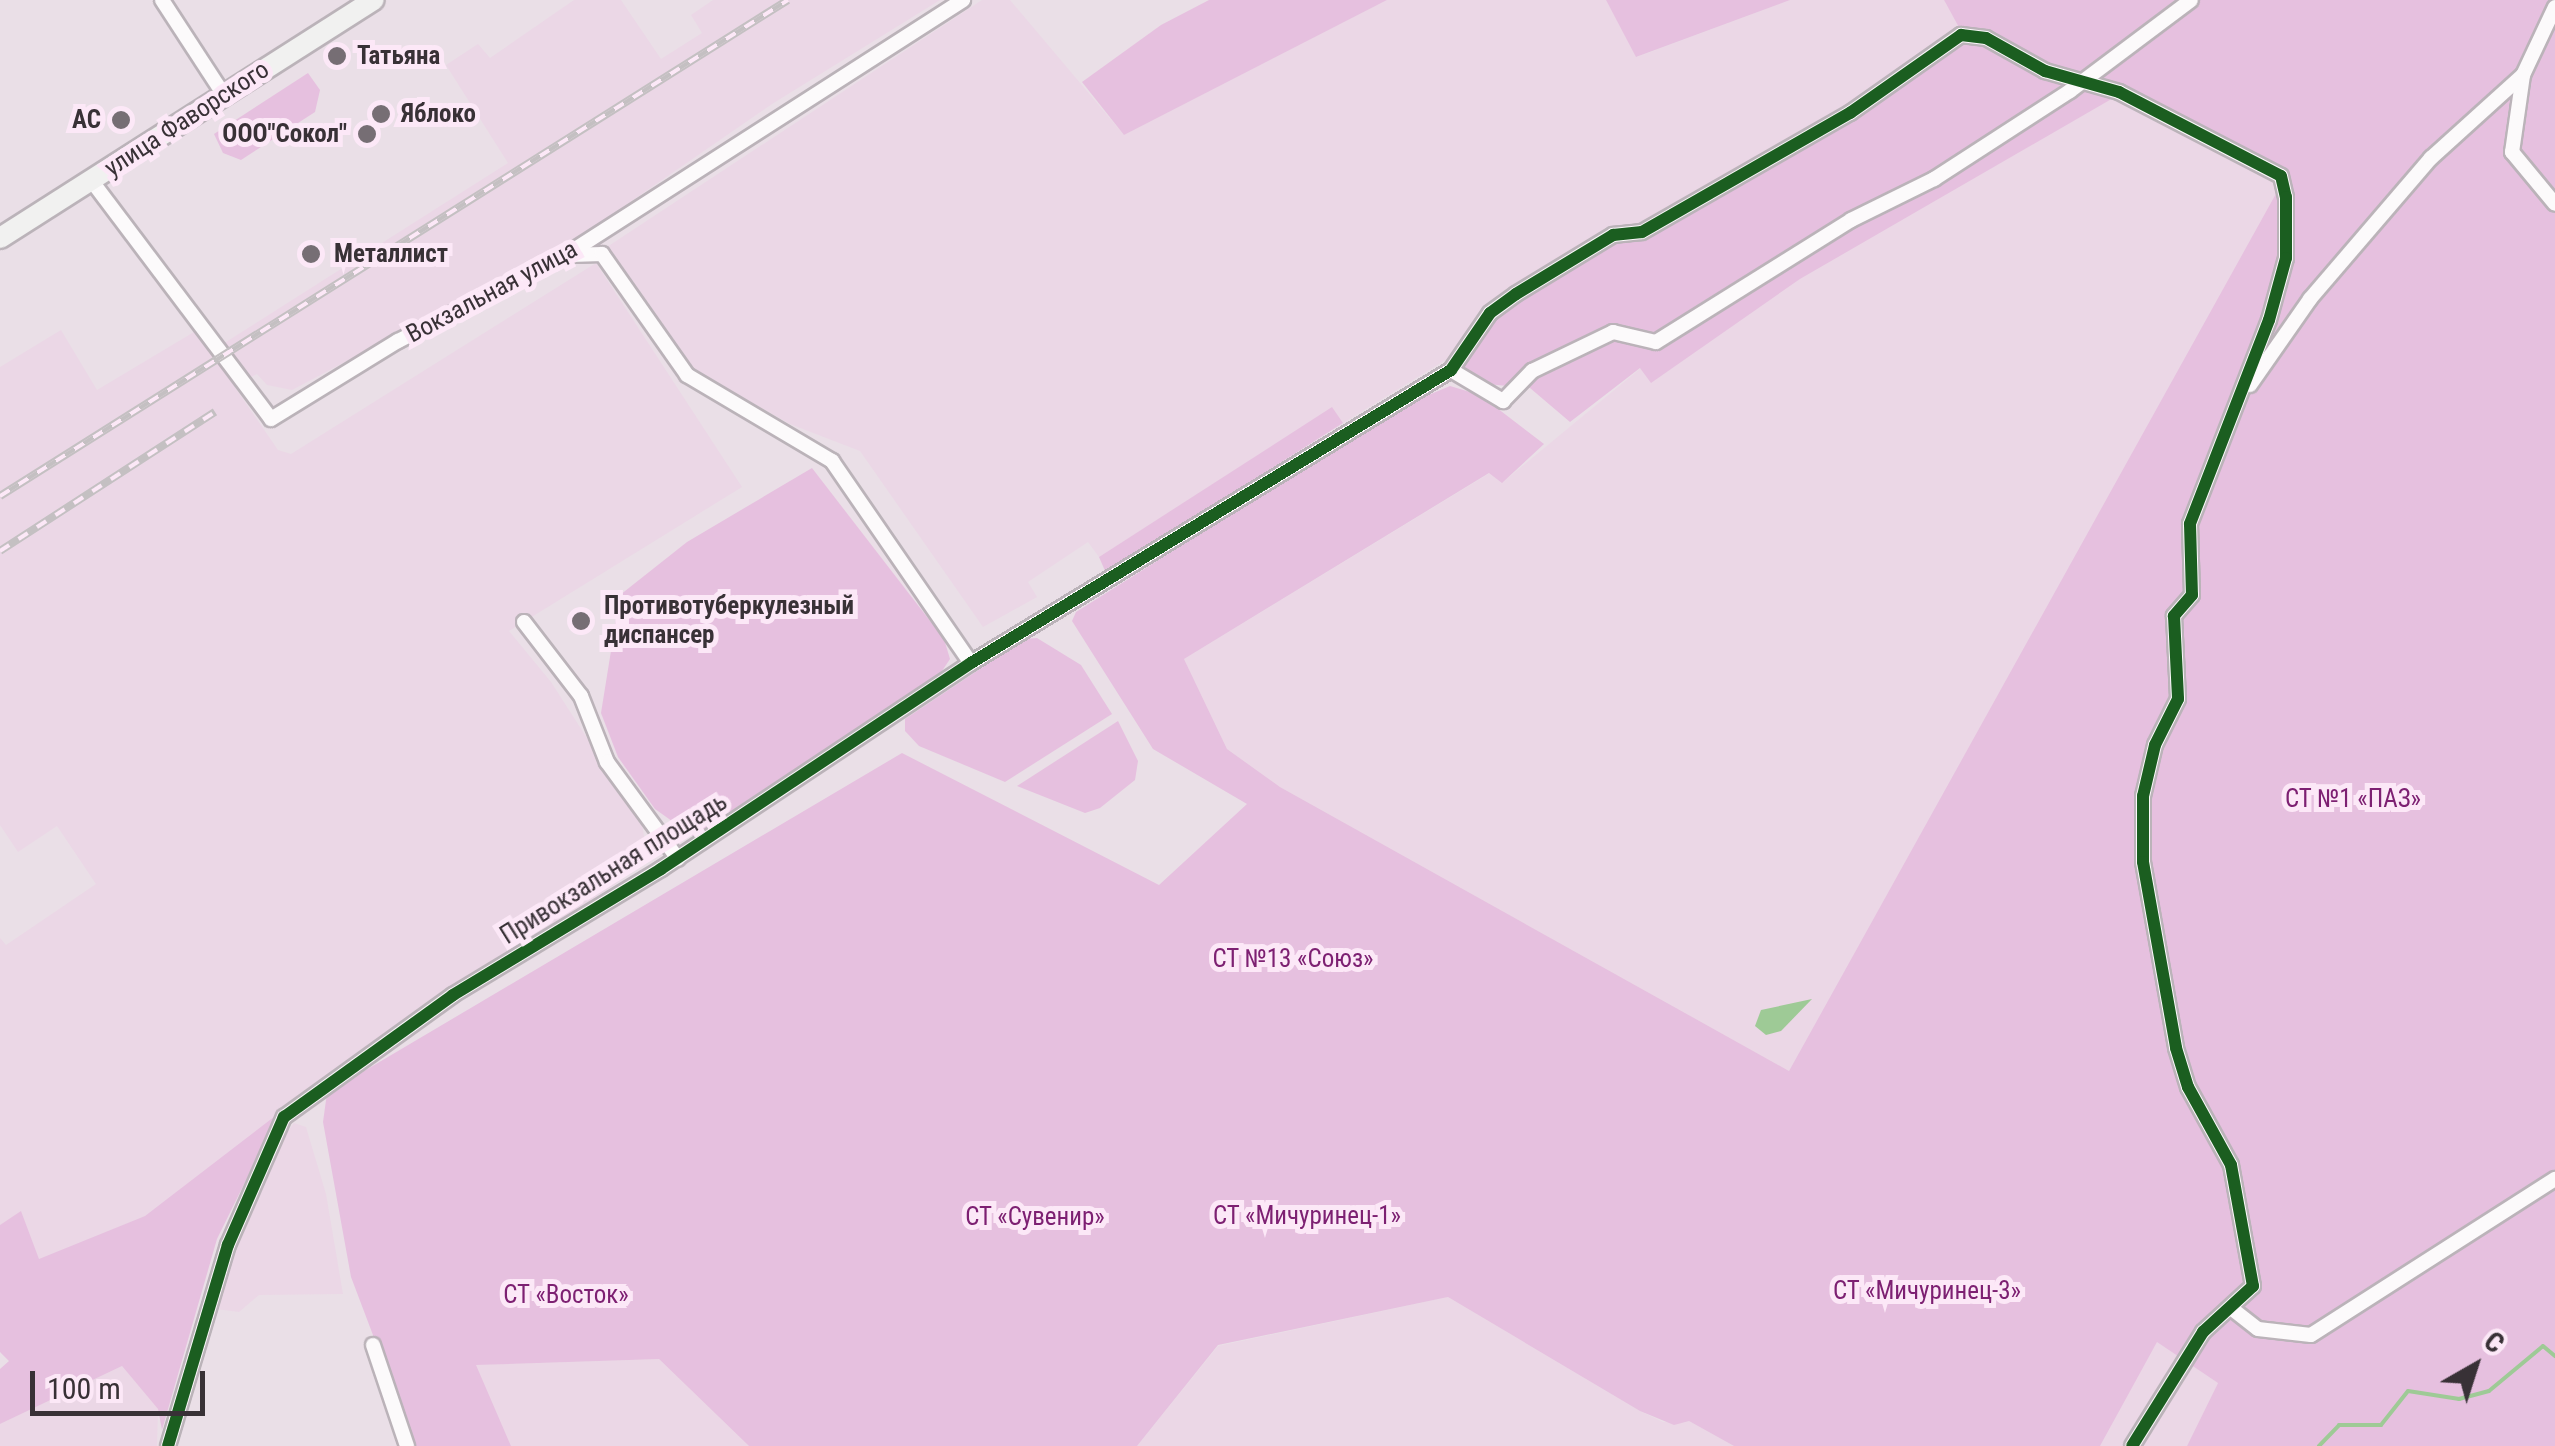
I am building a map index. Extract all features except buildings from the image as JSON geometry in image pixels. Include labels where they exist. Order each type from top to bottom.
[{"type":"street","points":[[162,0],[224,95]]},
{"type":"street","name":"улица Фаворского","points":[[0,238],[374,0]]},
{"type":"street","name":"Вокзальная улица","points":[[91,180],[270,419],[398,340],[566,256],[963,0]]},
{"type":"street","points":[[2132,1446],[2202,1332],[2253,1286],[2231,1165],[2176,1048],[2143,862],[2143,796],[2154,745],[2178,699],[2174,616],[2192,596],[2190,524],[2245,393],[2286,258],[2282,176],[2119,92],[2082,82],[2045,71],[1986,38],[1961,35],[1850,113],[1642,232],[1613,235],[1516,294],[1490,313],[1451,370],[1503,401],[1532,371],[1613,332],[1656,342],[1851,220],[1934,180],[2082,82],[2191,0]]},
{"type":"street","points":[[2555,7],[2523,75],[2512,152],[2555,204]]},
{"type":"street","points":[[2245,393],[2310,299],[2408,185],[2523,75]]},
{"type":"street","points":[[566,256],[602,254],[687,375],[832,461],[971,663]]},
{"type":"street","name":"Привокзальная площадь","points":[[168,1446],[228,1245],[284,1117],[454,995],[678,858],[971,663],[1451,370]]},
{"type":"street","points":[[524,622],[581,696],[607,762],[678,858]]},
{"type":"street","points":[[2231,1308],[2258,1329],[2311,1335],[2555,1179]]},
{"type":"street","points":[[373,1345],[407,1446]]},
{"type":"shaded area","points":[[574,0],[621,0],[661,59],[702,33],[691,15],[713,0],[940,0],[772,104],[578,238],[292,390],[267,385],[257,374],[234,386],[278,450],[291,454],[596,263],[742,487],[509,631],[551,682],[642,824],[646,849],[617,883],[465,982],[145,1216],[39,1260],[21,1212],[0,1225],[0,938],[6,945],[96,884],[57,826],[18,852],[0,825],[0,367],[61,330],[97,390],[199,329],[218,347],[508,163],[446,65],[478,44],[490,58]]},
{"type":"shaded area","points":[[982,0],[1010,0],[1124,135],[1387,0],[1606,0],[1637,57],[1790,0],[1944,0],[1962,31],[1849,109],[1468,328],[1447,359],[1343,423],[1332,408],[1099,557],[1088,542],[1028,582],[1037,597],[983,627],[860,451],[790,424],[694,370],[607,247]]},
{"type":"shaded area","points":[[2116,96],[2275,179],[2278,190],[1789,1071],[1280,787],[1227,749],[1184,659],[1490,473],[1503,482],[1641,368],[1652,382],[1800,279]]},
{"type":"shaded area","points":[[1812,999],[1781,1031],[1766,1035],[1755,1026],[1761,1010]]},
{"type":"shaded area","points":[[294,1123],[306,1127],[326,1194],[343,1294],[259,1295],[239,1312],[216,1309],[268,1159]]},
{"type":"shaded area","points":[[1448,1297],[1640,1411],[1663,1422],[1689,1421],[1734,1446],[1137,1446],[1218,1346]]},
{"type":"shaded area","points":[[2157,1341],[2218,1383],[2187,1446],[2100,1446]]},
{"type":"shaded area","points":[[659,1359],[749,1446],[511,1446],[475,1365]]},
{"type":"shaded area","points":[[122,1366],[158,1409],[157,1446],[0,1446],[0,1424]]},
{"type":"green space","points":[[1209,0],[1387,0],[1124,135],[1082,82],[1161,25]]},
{"type":"green space","points":[[1606,0],[1790,0],[1636,57]]},
{"type":"green space","points":[[1944,0],[2555,0],[2555,1446],[2187,1446],[2218,1383],[2157,1342],[2100,1446],[1734,1446],[1689,1421],[1674,1425],[1640,1411],[1448,1297],[1218,1345],[1137,1446],[749,1446],[659,1359],[476,1365],[511,1446],[415,1446],[351,1277],[323,1122],[327,1093],[902,753],[1159,885],[1247,804],[1153,749],[1072,621],[1076,612],[1405,405],[1450,386],[1480,395],[1544,444],[1502,483],[1489,473],[1184,659],[1227,749],[1280,787],[1789,1071],[2278,190],[2275,179],[2115,97],[1800,279],[1651,383],[1640,368],[1570,422],[1530,388],[1487,384],[1447,359],[1468,328],[1517,287],[1641,228],[1849,109],[1961,31]]},
{"type":"green space","points":[[308,73],[320,90],[315,112],[241,160],[223,153],[214,134]]},
{"type":"green space","points":[[1332,407],[1343,423],[1106,573],[1099,557]]},
{"type":"green space","points":[[812,468],[944,639],[950,659],[940,674],[693,836],[655,809],[618,757],[601,713],[620,595],[687,542]]},
{"type":"green space","points":[[1037,638],[1081,665],[1112,714],[1005,782],[919,746],[905,731],[905,719],[1025,639]]},
{"type":"green space","points":[[1118,721],[1138,761],[1135,780],[1100,808],[1085,813],[1017,786]]},
{"type":"green space","points":[[279,1113],[217,1239],[162,1430],[158,1409],[122,1366],[0,1424],[0,1369],[9,1361],[0,1352],[0,1225],[21,1211],[39,1259],[145,1216]]},
{"type":"waterway","points":[[2319,1446],[2339,1425],[2381,1425],[2408,1391],[2459,1399],[2489,1391],[2543,1346],[2555,1356]]},
{"type":"railway","points":[[0,496],[788,0]]},
{"type":"railway","points":[[0,551],[215,412]]},
{"type":"cycle path","points":[[168,1446],[228,1245],[284,1117],[453,995],[661,869],[971,663],[1451,370],[1490,313],[1516,294],[1613,235],[1642,232],[1850,113],[1961,35],[1986,38],[2045,71],[2119,92],[2281,176],[2286,197],[2286,258],[2269,320],[2190,524],[2192,595],[2174,616],[2178,699],[2155,745],[2143,796],[2143,862],[2176,1048],[2188,1087],[2231,1165],[2253,1286],[2203,1332],[2132,1446]]},
{"type":"place","name":"Татьяна","points":[[337,56]]},
{"type":"place","name":"Яблоко","points":[[381,114]]},
{"type":"place","name":"АС","points":[[121,120]]},
{"type":"place","name":"ООО\"Сокол\"","points":[[367,134]]},
{"type":"place","name":"Металлист","points":[[311,254]]},
{"type":"place","name":"Противотуберкулезный диспансер","points":[[581,621]]},
{"type":"park label","name":"СТ №1 «ПАЗ»","points":[[2353,799]]},
{"type":"park label","name":"СТ №13 «Союз»","points":[[1293,959]]},
{"type":"park label","name":"СТ «Мичуринец-1»","points":[[1307,1216]]},
{"type":"park label","name":"СТ «Сувенир»","points":[[1035,1217]]},
{"type":"park label","name":"СТ «Мичуринец-3»","points":[[1927,1291]]},
{"type":"park label","name":"СТ «Восток»","points":[[566,1295]]}]
